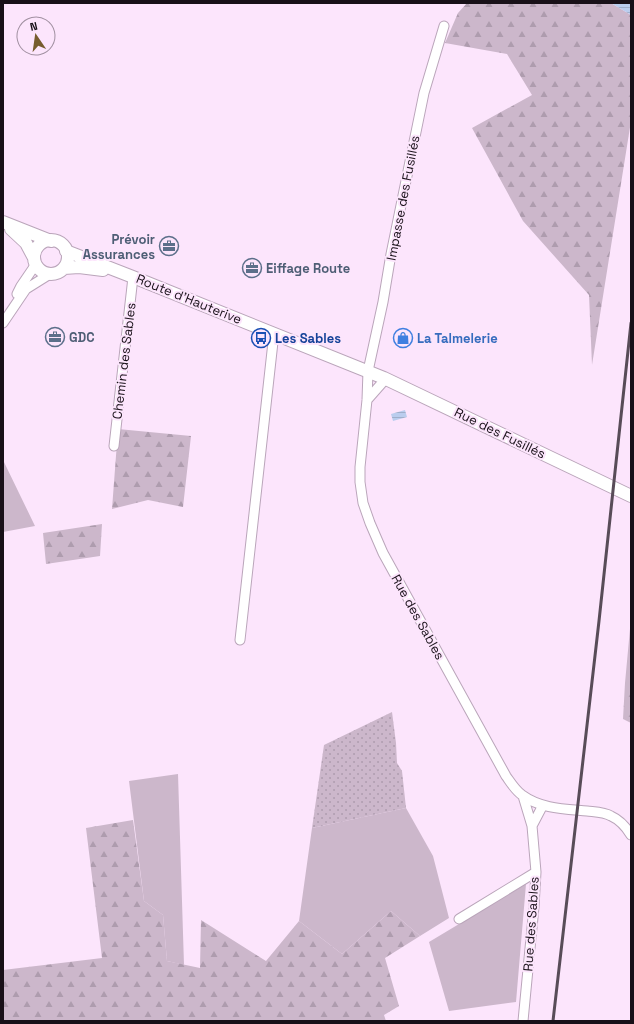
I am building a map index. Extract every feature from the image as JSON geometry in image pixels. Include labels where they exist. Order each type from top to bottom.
[{"type":"main road","points":[[3,223],[60,244],[66,251],[67,260],[64,268],[56,273],[50,274],[42,271],[26,243],[3,223]]},
{"type":"main road","points":[[35,261],[37,248],[41,244],[51,241]]},
{"type":"main road","name":"Route d'Hauterive","points":[[66,251],[368,371]]},
{"type":"main road","name":"Route d'Hauterive","points":[[64,268],[79,267],[127,274]]},
{"type":"main road","name":"Rue des Fusillés","points":[[368,371],[631,496]]},
{"type":"street","name":"Impasse des Fusillés","points":[[368,371],[424,92],[444,26]]},
{"type":"street","points":[[5,319],[35,261]]},
{"type":"street","points":[[5,319],[26,289],[50,274]]},
{"type":"street","name":"Chemin des Sables","points":[[114,446],[127,274]]},
{"type":"street","points":[[240,640],[274,333]]},
{"type":"street","name":"Rue des Sables","points":[[368,371],[360,482],[370,523],[383,553],[506,776],[514,788],[523,796],[543,805],[556,808],[600,812],[611,816],[625,826],[631,835]]},
{"type":"street","points":[[367,400],[382,383],[384,378]]},
{"type":"street","name":"Rue des Sables","points":[[523,796],[532,826],[536,872],[523,1021]]},
{"type":"street","points":[[532,826],[543,805]]},
{"type":"street","points":[[459,919],[536,872]]},
{"type":"green space","points":[[467,3],[611,3],[631,15],[631,121],[592,365],[589,295],[523,221],[472,128],[532,95],[507,54],[445,43],[458,13]]},
{"type":"green space","points":[[118,429],[191,436],[183,507],[148,500],[112,509]]},
{"type":"green space","points":[[3,460],[35,526],[3,532]]},
{"type":"green space","points":[[102,524],[100,556],[46,564],[43,533]]},
{"type":"green space","points":[[631,618],[631,683],[625,683]]},
{"type":"green space","points":[[625,683],[631,683],[631,723],[623,719]]},
{"type":"green space","points":[[392,712],[397,763],[402,771],[406,808],[312,828],[324,745]]},
{"type":"green space","points":[[178,774],[184,965],[167,961],[163,915],[144,901],[129,781]]},
{"type":"green space","points":[[406,808],[433,856],[449,918],[420,936],[391,911],[342,954],[299,921],[312,828]]},
{"type":"green space","points":[[133,820],[144,901],[163,915],[167,961],[200,968],[201,920],[266,961],[299,921],[342,954],[391,911],[420,936],[385,958],[399,1006],[384,1015],[386,1021],[3,1021],[3,970],[102,958],[86,828]]},
{"type":"green space","points":[[526,884],[516,1002],[449,1011],[429,942]]},
{"type":"water","points":[[611,3],[631,3],[631,15]]},
{"type":"water","points":[[405,410],[407,417],[393,421],[391,414]]},
{"type":"railway","points":[[553,1021],[599,621],[631,323]]},
{"type":"place","name":"Prévoir Assurances","points":[[169,246]]},
{"type":"place","name":"Eiffage Route","points":[[252,268]]},
{"type":"place","name":"GDC","points":[[55,337]]},
{"type":"place","name":"Les Sables","points":[[261,338]]},
{"type":"place","name":"La Talmelerie","points":[[403,338]]}]
